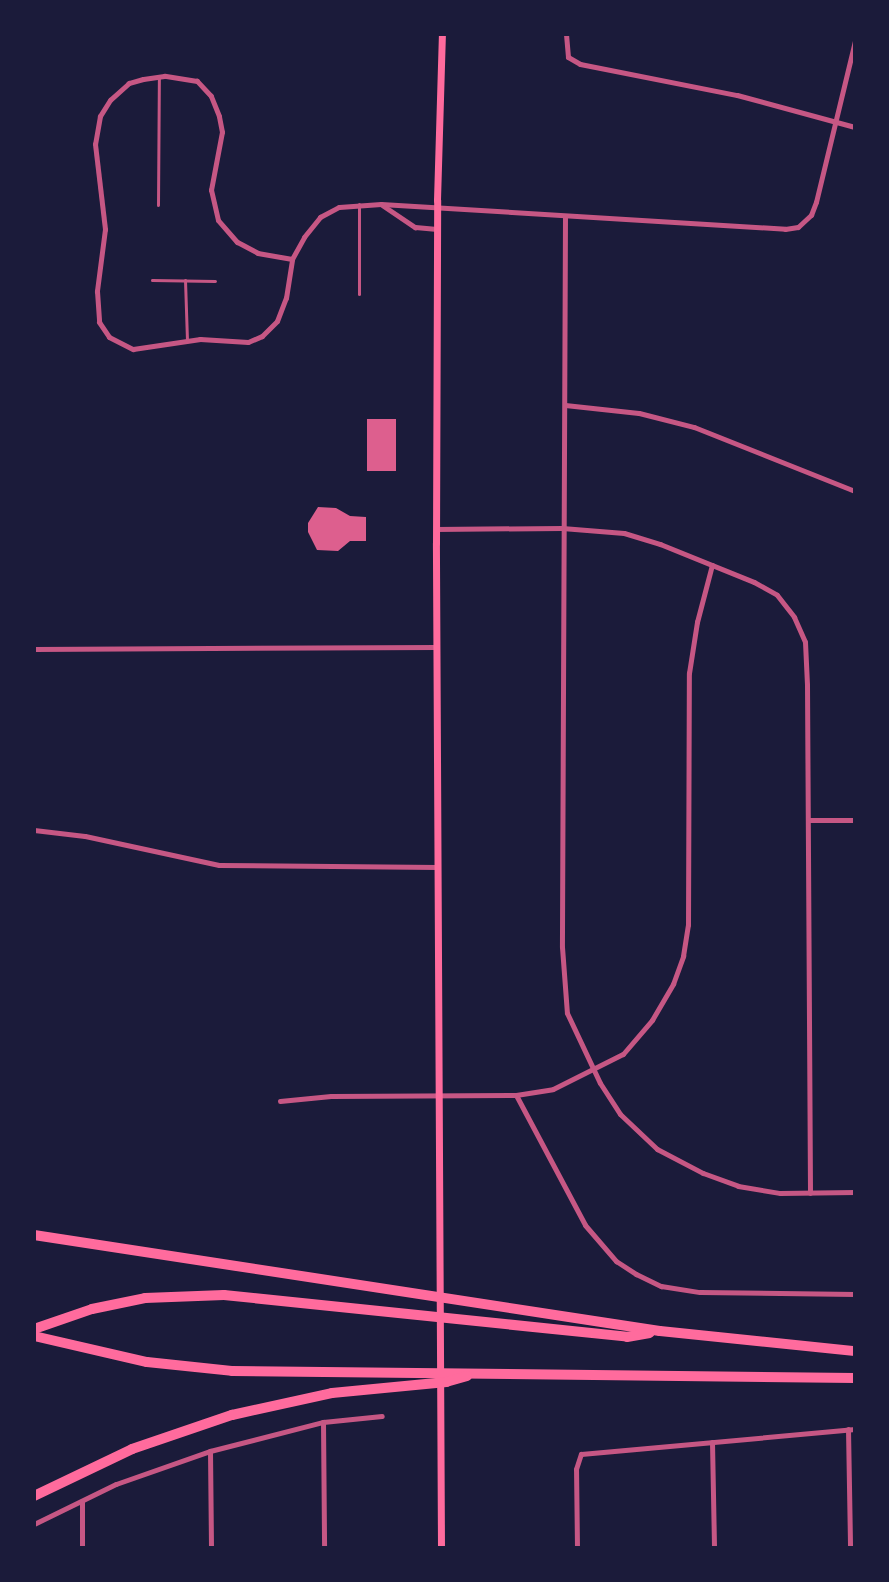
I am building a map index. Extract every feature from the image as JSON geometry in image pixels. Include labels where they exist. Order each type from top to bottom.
[{"type":"highway","points":[[34,1235],[660,1331],[855,1351]]},
{"type":"highway","points":[[34,1329],[92,1309],[145,1298],[224,1295],[627,1337],[660,1331]]},
{"type":"highway","points":[[34,1336],[94,1352],[188,1368],[855,1378]]},
{"type":"highway","points":[[34,1496],[132,1449],[232,1415],[332,1393],[446,1382],[476,1373]]},
{"type":"main road","points":[[441,1548],[436,529],[437,208],[442,34]]},
{"type":"street","points":[[566,34],[568,57],[580,64],[737,95],[855,127]]},
{"type":"street","points":[[292,259],[258,253],[237,242],[218,220],[211,190],[222,132],[211,96],[197,81],[159,77],[129,83],[118,91],[110,100],[97,129],[105,229],[96,313],[109,337],[133,349],[187,342],[248,342],[262,336],[277,321],[286,298],[292,259],[320,217],[339,207],[381,204],[785,229],[798,227],[811,215],[816,202],[855,41]]},
{"type":"street","points":[[381,204],[415,227],[437,229]]},
{"type":"street","points":[[565,216],[562,528],[564,982],[567,1013],[593,1072],[620,1114],[657,1149],[703,1173],[738,1186],[810,1193],[855,1192]]},
{"type":"street","points":[[565,405],[639,413],[694,427],[855,491]]},
{"type":"street","points":[[436,529],[562,528],[624,533],[712,565],[777,595],[794,617],[805,642],[810,1193]]},
{"type":"street","points":[[280,1101],[323,1096],[516,1095],[553,1089],[593,1072],[623,1054],[652,1020],[673,984],[683,956],[688,925],[689,673],[697,622],[712,565]]},
{"type":"street","points":[[34,649],[437,647]]},
{"type":"street","points":[[809,820],[855,820]]},
{"type":"street","points":[[34,830],[85,836],[219,865],[438,867]]},
{"type":"street","points":[[516,1095],[585,1225],[616,1261],[636,1274],[661,1286],[700,1292],[855,1294]]},
{"type":"street","points":[[34,1524],[157,1468],[210,1451],[323,1422],[382,1416]]},
{"type":"street","points":[[323,1422],[324,1548]]},
{"type":"street","points":[[577,1548],[576,1469],[581,1454],[852,1429],[850,1548]]},
{"type":"street","points":[[712,1442],[714,1548]]},
{"type":"street","points":[[210,1451],[211,1548]]},
{"type":"street","points":[[82,1500],[82,1548]]},
{"type":"lane","points":[[158,205],[159,77]]},
{"type":"lane","points":[[359,204],[359,294]]},
{"type":"lane","points":[[152,280],[215,281]]},
{"type":"lane","points":[[185,280],[187,342]]},
{"type":"building","points":[[367,419],[396,419],[396,471],[367,471]]},
{"type":"building","points":[[318,507],[336,508],[350,516],[366,517],[366,541],[350,541],[338,551],[317,550],[308,532],[308,523]]}]
